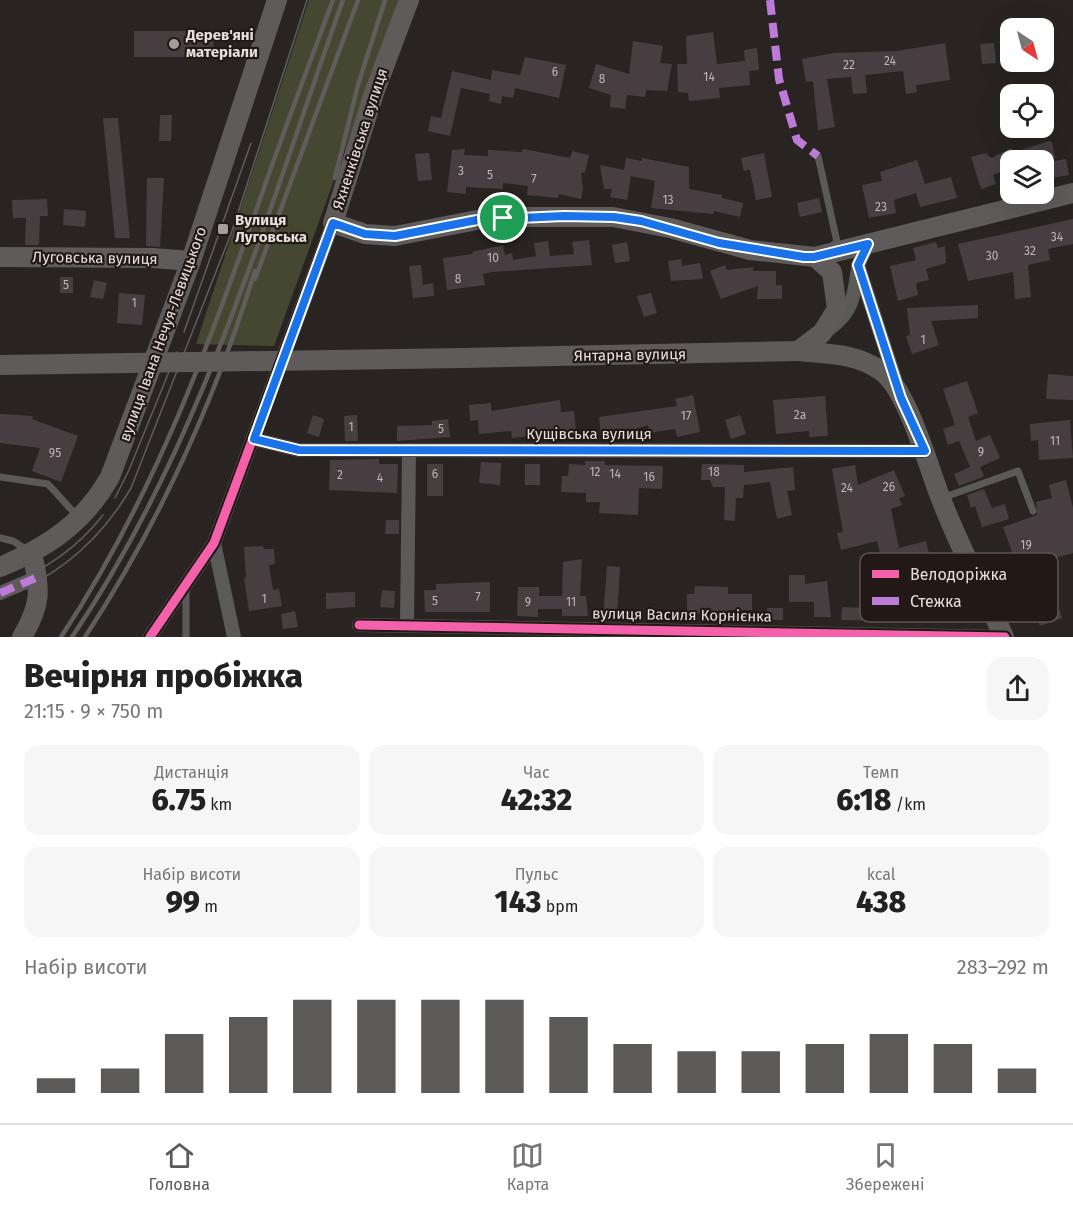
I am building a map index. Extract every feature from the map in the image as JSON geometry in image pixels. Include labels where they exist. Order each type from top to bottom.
[{"type":"main road","name":"вулиця Івана Нечуя-Левицького","points":[[0,567],[48,545],[80,519],[97,500],[120,454],[191,261],[277,0]]},
{"type":"main road","name":"Яхненківська вулиця","points":[[333,223],[374,93],[409,0]]},
{"type":"main road","points":[[333,223],[365,234],[395,236],[477,220],[564,216],[614,217],[669,228],[750,250],[814,257],[1073,193]]},
{"type":"main road","name":"Луговська вулиця","points":[[0,257],[153,258],[191,261]]},
{"type":"main road","points":[[798,351],[822,333],[837,309],[832,272],[814,257]]},
{"type":"main road","name":"Янтарна вулиця","points":[[0,365],[798,351],[857,357],[884,372],[901,398],[925,451],[941,499],[966,553]]},
{"type":"main road","points":[[22,637],[35,614],[39,591],[32,554]]},
{"type":"main road","name":"Янтарна вулиця","points":[[997,622],[1004,637]]},
{"type":"street","name":"Яхненківська вулиця","points":[[150,637],[214,543],[333,223]]},
{"type":"street","points":[[822,333],[844,318],[854,294],[858,265],[868,244]]},
{"type":"street","points":[[858,265],[901,398]]},
{"type":"street","name":"Кущівська вулиця","points":[[254,439],[299,450],[925,451]]},
{"type":"street","points":[[407,626],[408,450]]},
{"type":"street","points":[[214,543],[234,637]]},
{"type":"street","points":[[0,593],[38,577]]},
{"type":"street","name":"вулиця Василя Корнієнка","points":[[359,626],[1004,637]]},
{"type":"lane","points":[[814,257],[837,242],[818,156]]},
{"type":"lane","points":[[941,499],[1018,471],[1033,511]]},
{"type":"lane","points":[[0,477],[48,484],[80,519]]},
{"type":"lane","points":[[0,538],[14,541],[32,554]]},
{"type":"lane","points":[[186,584],[186,637]]},
{"type":"green space","points":[[309,0],[399,0],[274,346],[196,344]]},
{"type":"building","name":"Дерев'янi матерiали","points":[[134,31],[214,31],[213,57],[134,57]]},
{"type":"building","points":[[713,32],[717,64],[745,61],[744,50],[757,48],[759,70],[749,71],[750,85],[719,88],[720,98],[689,101],[688,93],[678,92],[677,64],[687,64],[686,36]]},
{"type":"building","points":[[633,41],[663,46],[660,63],[672,64],[667,91],[646,90],[645,97],[627,95],[625,109],[610,107],[611,95],[589,88],[596,64],[629,74]]},
{"type":"building","points":[[945,43],[950,80],[916,85],[917,92],[906,94],[903,71],[865,75],[867,93],[853,94],[851,77],[827,79],[835,127],[818,130],[813,81],[806,82],[802,59],[834,53],[897,51]]},
{"type":"building","points":[[994,43],[996,63],[982,64],[980,44]]},
{"type":"building","points":[[525,57],[566,65],[559,98],[515,88],[513,98],[502,96],[501,104],[489,101],[490,94],[461,88],[450,136],[428,131],[431,116],[441,118],[452,71],[491,80],[492,70],[520,75]]},
{"type":"building","points":[[160,115],[172,115],[171,141],[159,141]]},
{"type":"building","points":[[103,118],[118,118],[130,238],[115,238]]},
{"type":"building","points":[[1049,141],[1052,142],[1054,150],[1020,150]]},
{"type":"building","points":[[465,149],[464,155],[488,156],[488,150],[522,152],[523,149],[570,158],[572,151],[589,155],[585,172],[581,173],[583,189],[581,199],[559,194],[558,198],[527,195],[528,186],[503,183],[503,189],[466,187],[466,194],[447,192],[452,150]]},
{"type":"building","points":[[429,153],[432,180],[418,181],[415,154]]},
{"type":"building","points":[[764,153],[772,197],[756,200],[750,170],[744,171],[741,158]]},
{"type":"building","points":[[986,153],[991,158],[1000,154],[1000,172],[993,175],[996,184],[981,189],[971,157]]},
{"type":"building","points":[[626,158],[642,161],[642,158],[689,167],[689,189],[722,195],[722,198],[743,203],[740,217],[714,211],[713,214],[651,208],[655,181],[631,176],[627,200],[610,197],[612,189],[604,189],[600,165],[624,170]]},
{"type":"building","points":[[1066,159],[1069,175],[1054,178],[1054,161]]},
{"type":"building","points":[[917,160],[925,184],[951,177],[957,198],[920,207],[916,193],[894,200],[896,213],[869,218],[862,185],[882,181],[880,172]]},
{"type":"building","points":[[147,178],[164,178],[160,247],[146,246]]},
{"type":"building","points":[[819,198],[822,212],[800,217],[797,203]]},
{"type":"building","points":[[47,199],[48,216],[40,216],[39,245],[25,245],[26,218],[13,218],[12,200]]},
{"type":"building","points":[[64,209],[86,211],[85,227],[63,225]]},
{"type":"building","points":[[1073,219],[1073,244],[1048,249],[1050,260],[1028,265],[1031,297],[1015,299],[1013,272],[968,281],[958,244]]},
{"type":"building","points":[[589,240],[592,265],[492,272],[483,274],[485,285],[447,290],[443,258],[473,254],[472,252],[503,245],[505,255],[512,253],[513,260],[536,256],[534,243],[548,241],[550,256],[574,254],[572,242]]},
{"type":"building","points":[[627,242],[630,261],[615,263],[612,245]]},
{"type":"building","points":[[936,242],[938,248],[945,246],[946,263],[926,269],[929,280],[916,283],[918,295],[898,301],[890,266],[916,260],[913,248]]},
{"type":"building","points":[[681,259],[682,266],[700,263],[703,279],[671,281],[668,261]]},
{"type":"building","points":[[421,265],[423,285],[433,283],[434,296],[413,298],[409,266]]},
{"type":"building","points":[[725,265],[727,270],[753,267],[753,271],[776,271],[776,285],[782,285],[782,299],[757,299],[758,286],[721,299],[710,271]]},
{"type":"building","points":[[60,277],[73,277],[73,293],[60,293]]},
{"type":"building","points":[[94,280],[107,283],[103,299],[90,297]]},
{"type":"building","points":[[119,293],[145,295],[142,325],[117,323]]},
{"type":"building","points":[[651,293],[657,313],[644,317],[637,296]]},
{"type":"building","points":[[978,305],[978,318],[931,321],[939,345],[912,354],[906,336],[910,335],[907,308]]},
{"type":"building","points":[[1048,374],[1073,376],[1073,400],[1046,399]]},
{"type":"building","points":[[967,381],[978,413],[968,417],[976,441],[990,435],[1000,458],[980,467],[984,476],[959,486],[954,474],[970,467],[959,441],[948,445],[943,429],[955,425],[943,389]]},
{"type":"building","points":[[693,395],[700,432],[677,437],[675,429],[649,433],[648,425],[620,434],[601,436],[599,417],[677,406],[675,399]]},
{"type":"building","points":[[825,396],[828,436],[809,437],[809,431],[776,434],[773,400]]},
{"type":"building","points":[[560,400],[561,412],[574,411],[576,431],[512,438],[511,431],[479,434],[478,420],[470,421],[469,405],[491,403],[491,411]]},
{"type":"building","points":[[0,414],[33,416],[32,419],[78,436],[61,482],[32,471],[40,448],[0,443]]},
{"type":"building","points":[[313,415],[324,419],[319,437],[307,433]]},
{"type":"building","points":[[357,415],[358,441],[345,441],[344,416]]},
{"type":"building","points":[[740,415],[746,434],[731,439],[725,420]]},
{"type":"building","points":[[448,419],[450,437],[397,441],[397,426],[432,425],[432,421]]},
{"type":"building","points":[[1070,420],[1073,458],[1039,460],[1038,440],[1031,441],[1030,424]]},
{"type":"building","points":[[379,459],[379,464],[398,464],[397,493],[329,490],[330,460]]},
{"type":"building","points":[[585,461],[605,461],[605,465],[663,466],[662,489],[639,488],[638,515],[599,513],[600,502],[586,502],[586,493],[561,492],[562,476],[568,476],[569,464],[585,465]]},
{"type":"building","points":[[481,462],[501,463],[500,485],[479,483]]},
{"type":"building","points":[[427,464],[443,464],[443,496],[427,496]]},
{"type":"building","points":[[525,464],[540,464],[540,485],[525,485]]},
{"type":"building","points":[[702,464],[744,465],[744,472],[793,467],[795,490],[787,491],[792,515],[777,519],[770,482],[744,485],[743,498],[736,498],[735,521],[724,520],[725,487],[713,487],[710,480],[701,480]]},
{"type":"building","points":[[855,465],[858,485],[894,470],[905,496],[899,498],[902,505],[891,509],[899,548],[926,541],[929,553],[880,553],[877,541],[841,550],[837,533],[843,532],[832,469]]},
{"type":"building","points":[[1066,480],[1073,508],[1073,553],[1058,557],[1058,553],[1012,553],[1003,527],[1037,515],[1036,502],[1052,498],[1049,485]]},
{"type":"building","points":[[984,489],[992,508],[1005,504],[1009,519],[982,527],[975,506],[971,508],[967,495]]},
{"type":"building","points":[[386,520],[399,520],[399,534],[385,534]]},
{"type":"building","points":[[263,546],[264,549],[274,549],[275,564],[269,565],[273,590],[279,589],[282,606],[249,611],[244,578],[246,578],[244,547]]},
{"type":"building","points":[[582,559],[580,596],[586,596],[588,616],[562,616],[562,609],[538,609],[538,617],[517,616],[518,587],[539,587],[539,596],[562,596],[563,562]]},
{"type":"building","points":[[607,566],[620,567],[617,619],[603,618]]},
{"type":"building","points":[[789,575],[805,575],[805,584],[827,581],[831,617],[814,617],[814,602],[789,602]]},
{"type":"building","points":[[490,582],[490,612],[425,612],[424,590],[436,590],[436,584]]},
{"type":"building","points":[[695,586],[728,587],[728,594],[752,594],[752,610],[729,610],[729,614],[687,614],[687,594],[694,594]]},
{"type":"building","points":[[382,590],[395,591],[394,608],[380,607]]},
{"type":"building","points":[[355,592],[355,607],[326,609],[326,593]]},
{"type":"building","points":[[842,607],[860,608],[860,620],[841,620]]},
{"type":"building","points":[[1058,607],[1062,618],[1058,619]]},
{"type":"building","points":[[767,608],[783,608],[783,620],[767,620]]},
{"type":"building","points":[[295,611],[298,627],[283,629],[281,614]]},
{"type":"building","points":[[1038,622],[1051,622],[1040,626]]},
{"type":"tram line","points":[[0,598],[40,580],[75,555],[105,525],[131,488],[232,231],[307,0]]},
{"type":"tram line","points":[[184,332],[251,143]]},
{"type":"tram line","points":[[115,498],[129,470],[177,352]]},
{"type":"tram line","points":[[0,588],[43,568],[69,550],[103,515]]},
{"type":"railway","points":[[61,637],[124,529],[177,419],[222,305],[333,0]]},
{"type":"railway","points":[[72,637],[118,564],[158,488],[194,409],[257,246],[343,0]]},
{"type":"railway","points":[[255,279],[358,0]]},
{"type":"railway","points":[[335,178],[358,85],[385,0]]},
{"type":"railway","points":[[85,637],[137,550],[183,460],[222,367],[255,271]]},
{"type":"marked path","points":[[770,0],[779,79],[797,140],[818,156]]},
{"type":"marked path","points":[[0,593],[38,577]]},
{"type":"cycle path","points":[[150,637],[214,543],[333,223]]},
{"type":"cycle path","points":[[254,439],[299,450],[925,451]]},
{"type":"cycle path","points":[[359,625],[1005,637]]},
{"type":"place","name":"Дерев'янi матерiали","points":[[174,44]]},
{"type":"place","name":"Вулиця Луговська","points":[[223,229]]},
{"type":"route","points":[[614,217],[641,221],[750,250],[804,257],[814,257],[868,244],[858,265],[901,398],[925,451],[299,450],[254,439],[333,223],[365,234],[395,236],[477,220],[503,218],[614,217]]}]
